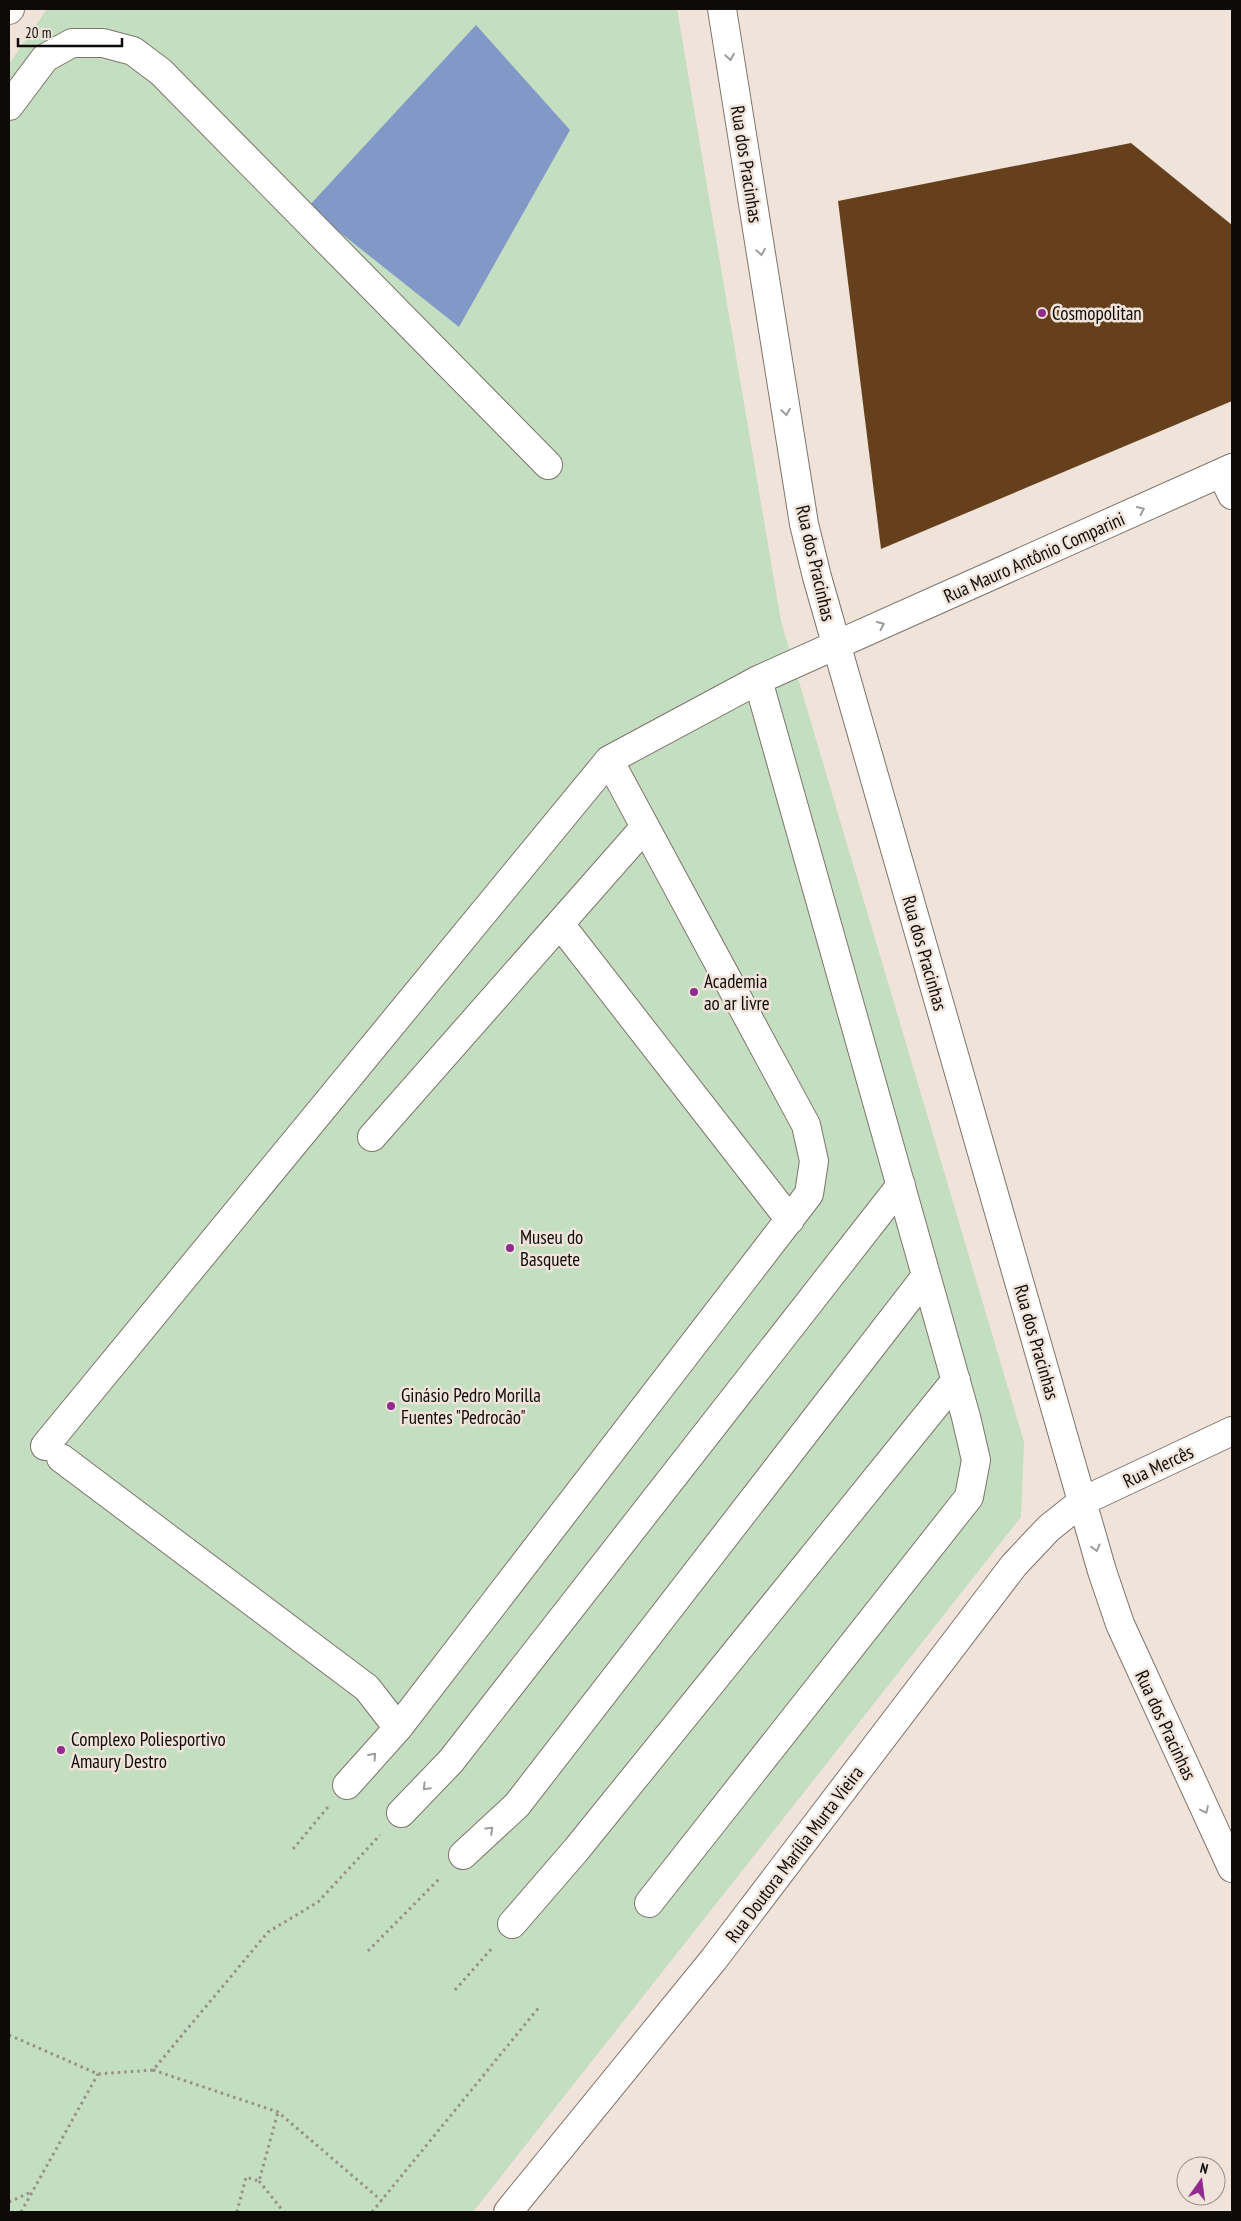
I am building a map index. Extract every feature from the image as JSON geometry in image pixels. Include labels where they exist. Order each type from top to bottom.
[{"type":"street","name":"Rua dos Pracinhas","points":[[722,9],[804,524],[816,577],[1102,1570],[1120,1624],[1232,1868]]},
{"type":"street","points":[[9,106],[45,58],[72,43],[103,43],[133,50],[161,72],[548,466]]},
{"type":"street","name":"Rua Mauro Antônio Comparini","points":[[609,760],[758,680],[836,645],[1229,479]]},
{"type":"street","points":[[649,1903],[969,1496],[976,1460],[956,1380],[758,680]]},
{"type":"street","points":[[348,1785],[398,1728],[809,1194],[814,1161],[806,1125],[609,760],[53,1452],[366,1688],[398,1728]]},
{"type":"street","points":[[372,1137],[645,827]]},
{"type":"street","points":[[560,924],[790,1220]]},
{"type":"street","points":[[401,1813],[451,1761],[901,1185]]},
{"type":"street","points":[[463,1855],[517,1805],[926,1276]]},
{"type":"street","points":[[512,1924],[582,1842],[956,1380]]},
{"type":"street","name":"Rua Mercês","points":[[1083,1501],[1232,1431]]},
{"type":"street","name":"Rua Doutora Marília Murta Vieira","points":[[508,2212],[714,1959],[1014,1565],[1049,1528],[1083,1501]]},
{"type":"path","points":[[293,1850],[348,1785]]},
{"type":"path","points":[[153,2070],[268,1932],[318,1902],[401,1813]]},
{"type":"path","points":[[368,1951],[463,1855]]},
{"type":"path","points":[[455,1990],[512,1924]]},
{"type":"path","points":[[372,2212],[540,2006]]},
{"type":"path","points":[[9,2035],[98,2074],[153,2070],[278,2112],[382,2201]]},
{"type":"path","points":[[21,2212],[98,2074]]},
{"type":"path","points":[[259,2181],[278,2112]]},
{"type":"path","points":[[237,2212],[246,2177],[259,2181],[284,2212]]},
{"type":"path","points":[[9,2202],[32,2192]]},
{"type":"green space","points":[[47,9],[677,9],[781,621],[1024,1442],[1021,1517],[473,2212],[9,2212],[9,64]]},
{"type":"water","points":[[476,25],[570,130],[459,327],[308,207]]},
{"type":"building","name":"Cosmopolitan","points":[[1131,143],[1232,225],[1232,401],[881,549],[838,201]]},
{"type":"place","name":"Cosmopolitan","points":[[1042,313]]},
{"type":"place","name":"Academia ao ar livre","points":[[694,992]]},
{"type":"place","name":"Museu do Basquete","points":[[510,1248]]},
{"type":"place","name":"Ginásio Pedro Morilla Fuentes \"Pedrocão\"","points":[[391,1406]]},
{"type":"place","name":"Complexo Poliesportivo Amaury Destro","points":[[61,1750]]}]
